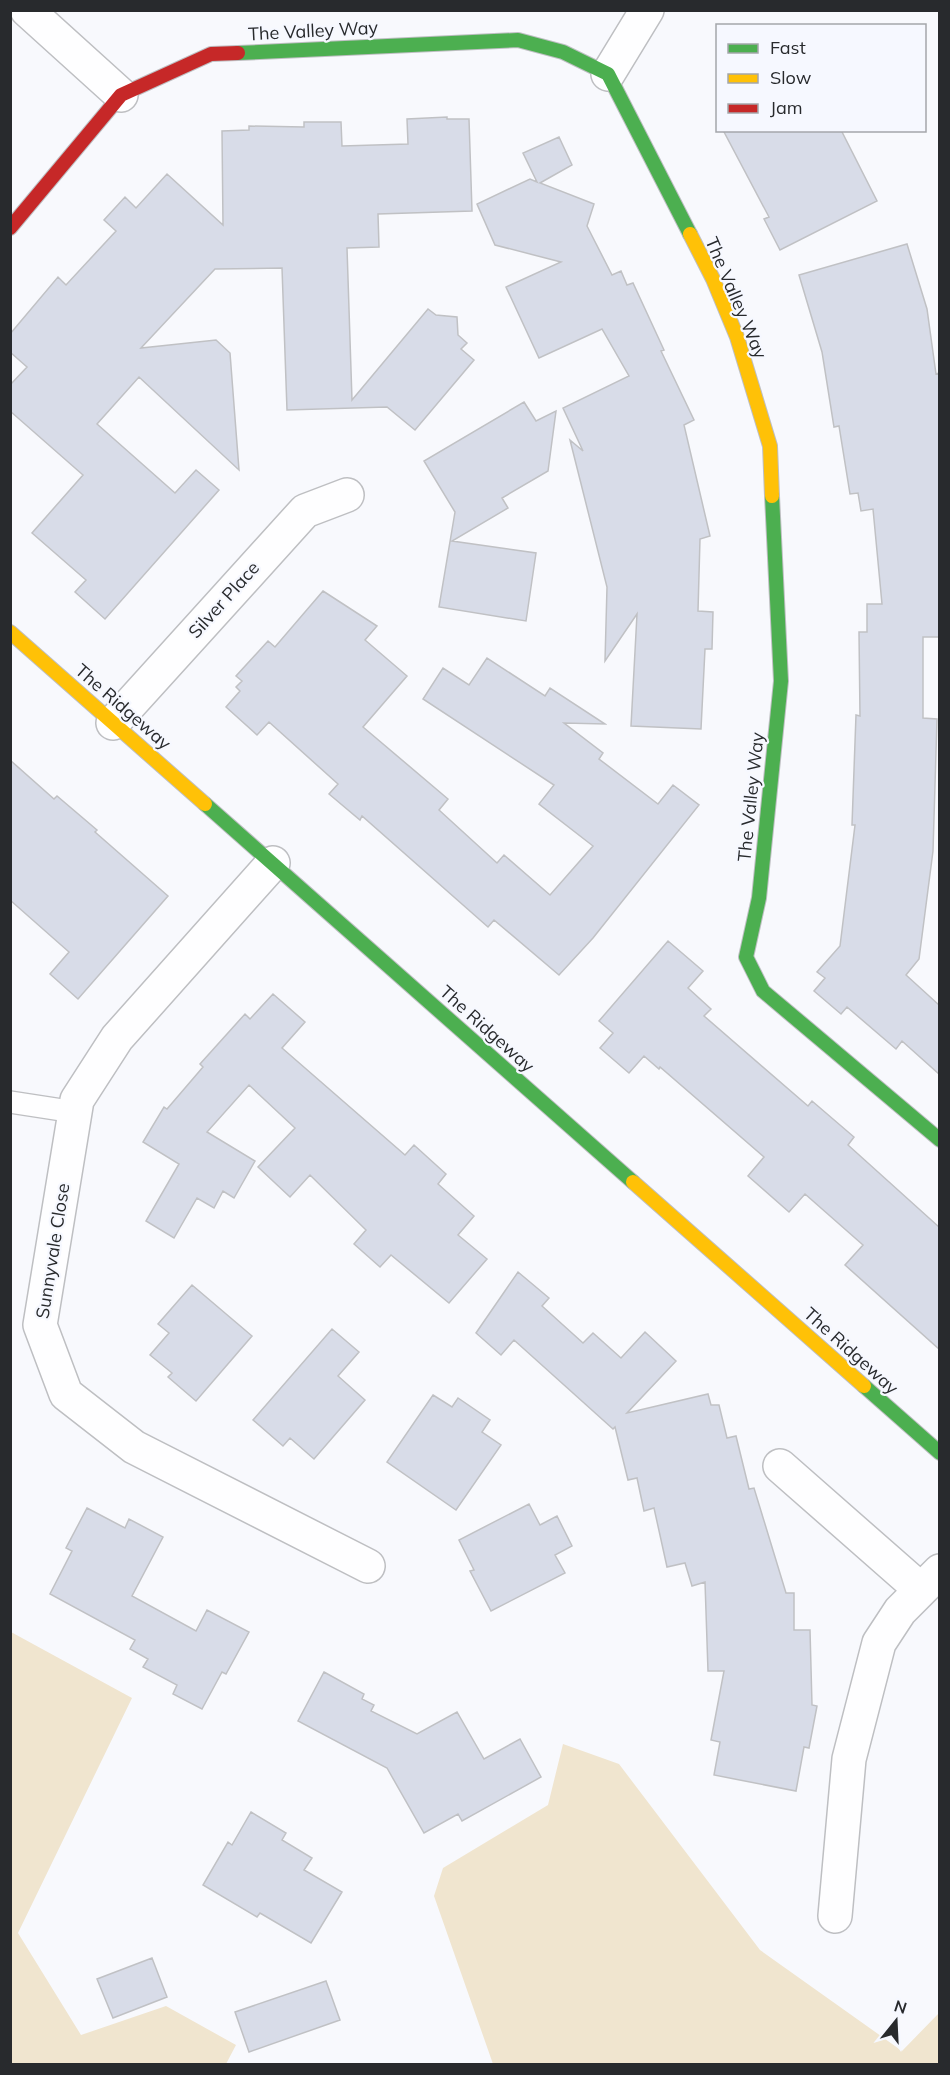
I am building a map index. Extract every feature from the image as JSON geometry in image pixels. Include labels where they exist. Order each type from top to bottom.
[{"type":"street","points":[[27,10],[121,95]]},
{"type":"street","points":[[608,74],[647,10]]},
{"type":"street","name":"The Valley Way","points":[[10,228],[121,95],[211,54],[518,40],[563,52],[608,74],[712,279],[737,337],[770,446],[781,681],[759,898],[746,957],[763,991],[939,1140]]},
{"type":"street","name":"Silver Place","points":[[113,723],[304,512],[347,495]]},
{"type":"street","name":"The Ridgeway","points":[[10,632],[939,1453]]},
{"type":"street","name":"Sunnyvale Close","points":[[273,863],[117,1038],[77,1100],[40,1325],[66,1394],[134,1447],[368,1566]]},
{"type":"street","points":[[780,1466],[930,1580],[900,1611],[879,1643],[849,1759],[835,1916]]},
{"type":"lane","points":[[10,1102],[75,1112]]},
{"type":"shaded area","points":[[11,1632],[132,1698],[18,1933],[81,2035],[166,2006],[236,2045],[226,2064],[11,2064]]},
{"type":"shaded area","points":[[563,1744],[619,1764],[760,1950],[902,2051],[939,2013],[939,2064],[493,2064],[434,1896],[443,1868],[548,1805]]},
{"type":"building","points":[[447,117],[447,119],[469,119],[472,211],[378,214],[379,247],[347,248],[352,400],[428,309],[436,315],[457,317],[458,335],[467,343],[461,349],[474,360],[415,430],[387,407],[287,410],[282,268],[215,269],[141,348],[216,340],[230,353],[239,470],[139,377],[97,424],[175,493],[196,470],[219,490],[105,619],[75,592],[86,580],[32,533],[83,475],[10,411],[10,385],[27,367],[10,352],[10,334],[58,277],[66,285],[116,231],[104,220],[125,197],[136,208],[167,174],[223,225],[222,131],[249,130],[249,126],[304,127],[304,122],[341,122],[342,146],[408,144],[407,119]]},
{"type":"building","points":[[724,132],[842,132],[877,201],[780,250],[764,219],[769,217]]},
{"type":"building","points":[[559,137],[572,165],[540,183],[594,204],[587,226],[612,275],[621,271],[627,285],[633,283],[664,350],[661,351],[694,420],[684,425],[710,536],[700,539],[698,611],[713,612],[712,649],[705,649],[701,729],[631,726],[637,614],[605,661],[607,587],[570,440],[583,451],[563,408],[629,376],[602,329],[539,358],[506,287],[561,262],[495,245],[477,204],[530,179],[537,182],[523,153]]},
{"type":"building","points":[[907,244],[927,309],[936,374],[939,373],[939,637],[923,637],[923,718],[937,719],[933,851],[919,959],[906,975],[939,1005],[939,1074],[902,1041],[896,1049],[847,1007],[841,1014],[814,991],[825,978],[817,972],[840,946],[855,825],[852,825],[856,715],[860,716],[859,632],[867,632],[867,604],[882,604],[873,509],[861,511],[858,493],[850,494],[839,426],[834,427],[822,352],[799,275]]},
{"type":"building","points":[[524,402],[536,421],[556,411],[548,471],[502,498],[508,508],[452,541],[536,553],[526,621],[439,607],[455,512],[424,461]]},
{"type":"building","points":[[323,591],[377,626],[365,640],[407,676],[363,727],[448,799],[439,810],[497,863],[504,855],[550,895],[593,846],[539,804],[554,785],[423,699],[443,668],[469,685],[487,658],[545,696],[550,688],[605,724],[564,723],[603,753],[599,759],[658,804],[673,785],[699,805],[593,938],[559,975],[494,920],[488,927],[362,816],[360,820],[329,794],[338,784],[269,722],[257,735],[226,707],[240,691],[236,687],[242,681],[236,676],[268,641],[275,647]]},
{"type":"building","points":[[10,760],[54,799],[57,796],[97,830],[95,832],[168,896],[78,999],[50,974],[69,952],[10,900]]},
{"type":"building","points":[[668,941],[703,971],[688,988],[711,1009],[704,1016],[808,1106],[812,1101],[854,1137],[848,1145],[939,1227],[939,1349],[845,1265],[863,1245],[805,1194],[789,1212],[748,1176],[764,1157],[660,1067],[659,1069],[644,1056],[629,1073],[600,1048],[613,1033],[599,1021]]},
{"type":"building","points":[[273,994],[305,1022],[282,1048],[405,1155],[414,1145],[446,1174],[438,1184],[474,1216],[458,1235],[487,1259],[449,1303],[391,1255],[380,1267],[354,1244],[366,1230],[310,1175],[290,1197],[258,1167],[295,1128],[249,1085],[207,1132],[255,1161],[234,1198],[223,1191],[214,1208],[197,1198],[174,1238],[146,1221],[179,1164],[143,1142],[164,1107],[167,1109],[203,1067],[200,1064],[245,1014],[250,1019]]},
{"type":"building","points":[[518,1272],[549,1298],[542,1306],[583,1343],[593,1333],[621,1358],[645,1332],[676,1361],[627,1413],[708,1394],[711,1405],[719,1405],[727,1438],[736,1436],[749,1489],[754,1488],[786,1593],[794,1593],[794,1630],[810,1630],[812,1705],[817,1706],[809,1748],[804,1747],[796,1791],[714,1775],[720,1742],[711,1740],[724,1671],[708,1671],[705,1582],[692,1586],[685,1563],[667,1567],[654,1508],[644,1511],[637,1478],[628,1480],[615,1427],[613,1429],[514,1340],[501,1355],[476,1333]]},
{"type":"building","points":[[192,1285],[252,1336],[196,1401],[168,1377],[172,1373],[150,1355],[169,1333],[158,1324]]},
{"type":"building","points":[[332,1329],[359,1352],[338,1376],[365,1400],[314,1459],[290,1438],[283,1446],[253,1420]]},
{"type":"building","points":[[433,1395],[452,1407],[458,1398],[490,1420],[482,1432],[501,1445],[456,1510],[387,1462]]},
{"type":"building","points":[[529,1504],[540,1525],[557,1516],[572,1546],[555,1555],[565,1573],[491,1611],[470,1571],[474,1570],[459,1540]]},
{"type":"building","points":[[87,1508],[125,1528],[129,1519],[163,1537],[132,1596],[196,1631],[207,1610],[249,1632],[226,1674],[222,1672],[202,1709],[173,1694],[177,1685],[143,1667],[148,1659],[130,1649],[135,1640],[50,1594],[72,1551],[66,1548]]},
{"type":"building","points":[[324,1672],[364,1694],[362,1699],[374,1705],[371,1711],[417,1734],[457,1712],[484,1759],[520,1739],[541,1777],[462,1821],[458,1814],[424,1833],[387,1768],[298,1721]]},
{"type":"building","points":[[251,1812],[286,1833],[282,1840],[312,1858],[304,1870],[342,1892],[311,1943],[260,1913],[257,1917],[203,1885],[228,1842],[232,1845]]},
{"type":"building","points":[[152,1958],[167,1997],[113,2018],[97,1979]]},
{"type":"building","points":[[326,1981],[340,2020],[249,2052],[235,2012]]},
{"type":"traffic: fast","points":[[238,53],[518,40],[563,52],[608,74],[690,234]]},
{"type":"traffic: fast","points":[[772,496],[781,681],[759,898],[746,957],[763,991],[940,1140]]},
{"type":"traffic: fast","points":[[205,804],[633,1182]]},
{"type":"traffic: fast","points":[[864,1386],[940,1453]]},
{"type":"traffic: slow","points":[[690,234],[713,279],[737,337],[770,446],[772,496]]},
{"type":"traffic: slow","points":[[10,632],[205,804]]},
{"type":"traffic: slow","points":[[633,1182],[864,1386]]},
{"type":"traffic: jam","points":[[10,228],[121,95],[211,54],[238,53]]}]
